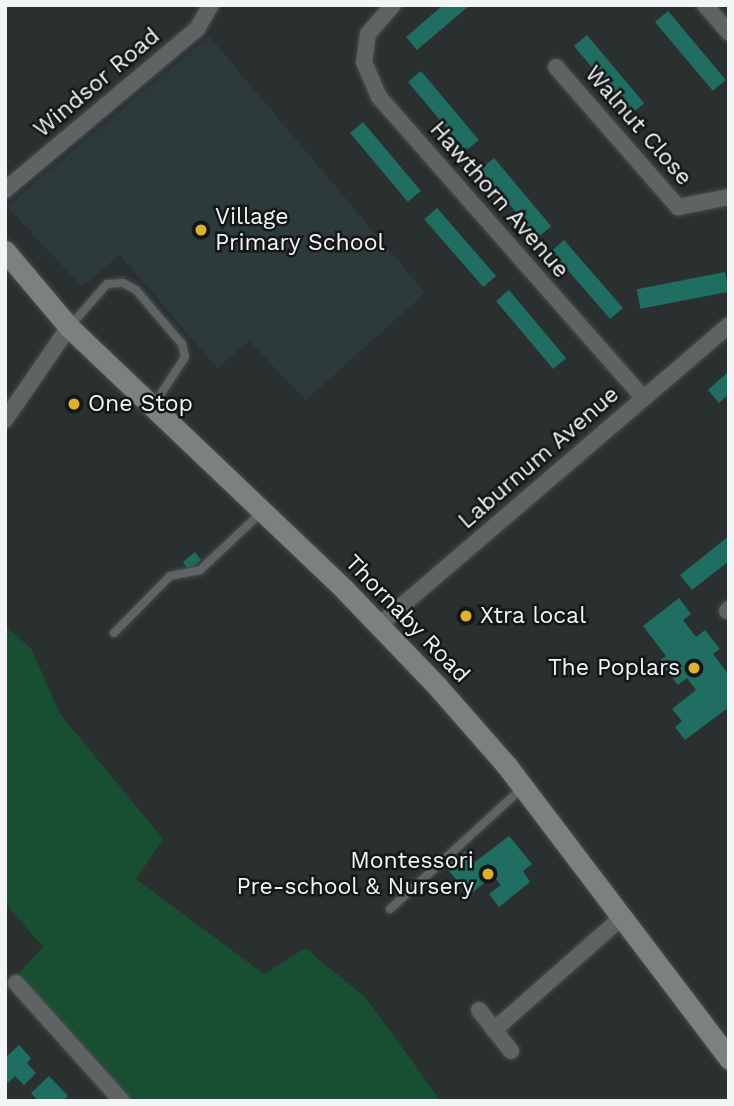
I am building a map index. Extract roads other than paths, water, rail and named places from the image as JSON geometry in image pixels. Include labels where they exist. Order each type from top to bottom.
[{"type":"street","name":"Windsor Road","points":[[5,190],[197,29],[211,5]]},
{"type":"street","points":[[705,5],[729,33]]},
{"type":"street","name":"Hawthorn Avenue","points":[[386,11],[368,34],[365,62],[379,96],[643,398]]},
{"type":"street","name":"Walnut Close","points":[[556,67],[678,207],[729,197]]},
{"type":"street","name":"Thornaby Road","points":[[5,251],[69,327],[379,626],[523,787],[729,1059]]},
{"type":"street","name":"Laburnum Avenue","points":[[379,626],[729,325]]},
{"type":"street","points":[[5,420],[69,327]]},
{"type":"street","points":[[494,1030],[622,917]]},
{"type":"street","points":[[16,983],[122,1101]]},
{"type":"street","points":[[479,1010],[511,1051]]},
{"type":"lane","points":[[69,327],[107,284],[123,283],[135,290],[182,344],[186,357],[151,409]]},
{"type":"lane","points":[[114,634],[170,576],[200,570],[262,512]]},
{"type":"lane","points":[[390,909],[523,787]]},
{"type":"place","name":"Village Primary School","points":[[201,230]]},
{"type":"place","name":"One Stop","points":[[74,404]]},
{"type":"place","name":"Xtra local","points":[[466,616]]},
{"type":"place","name":"The Poplars","points":[[694,668]]},
{"type":"place","name":"Montessori Pre-school & Nursery","points":[[488,874]]}]
